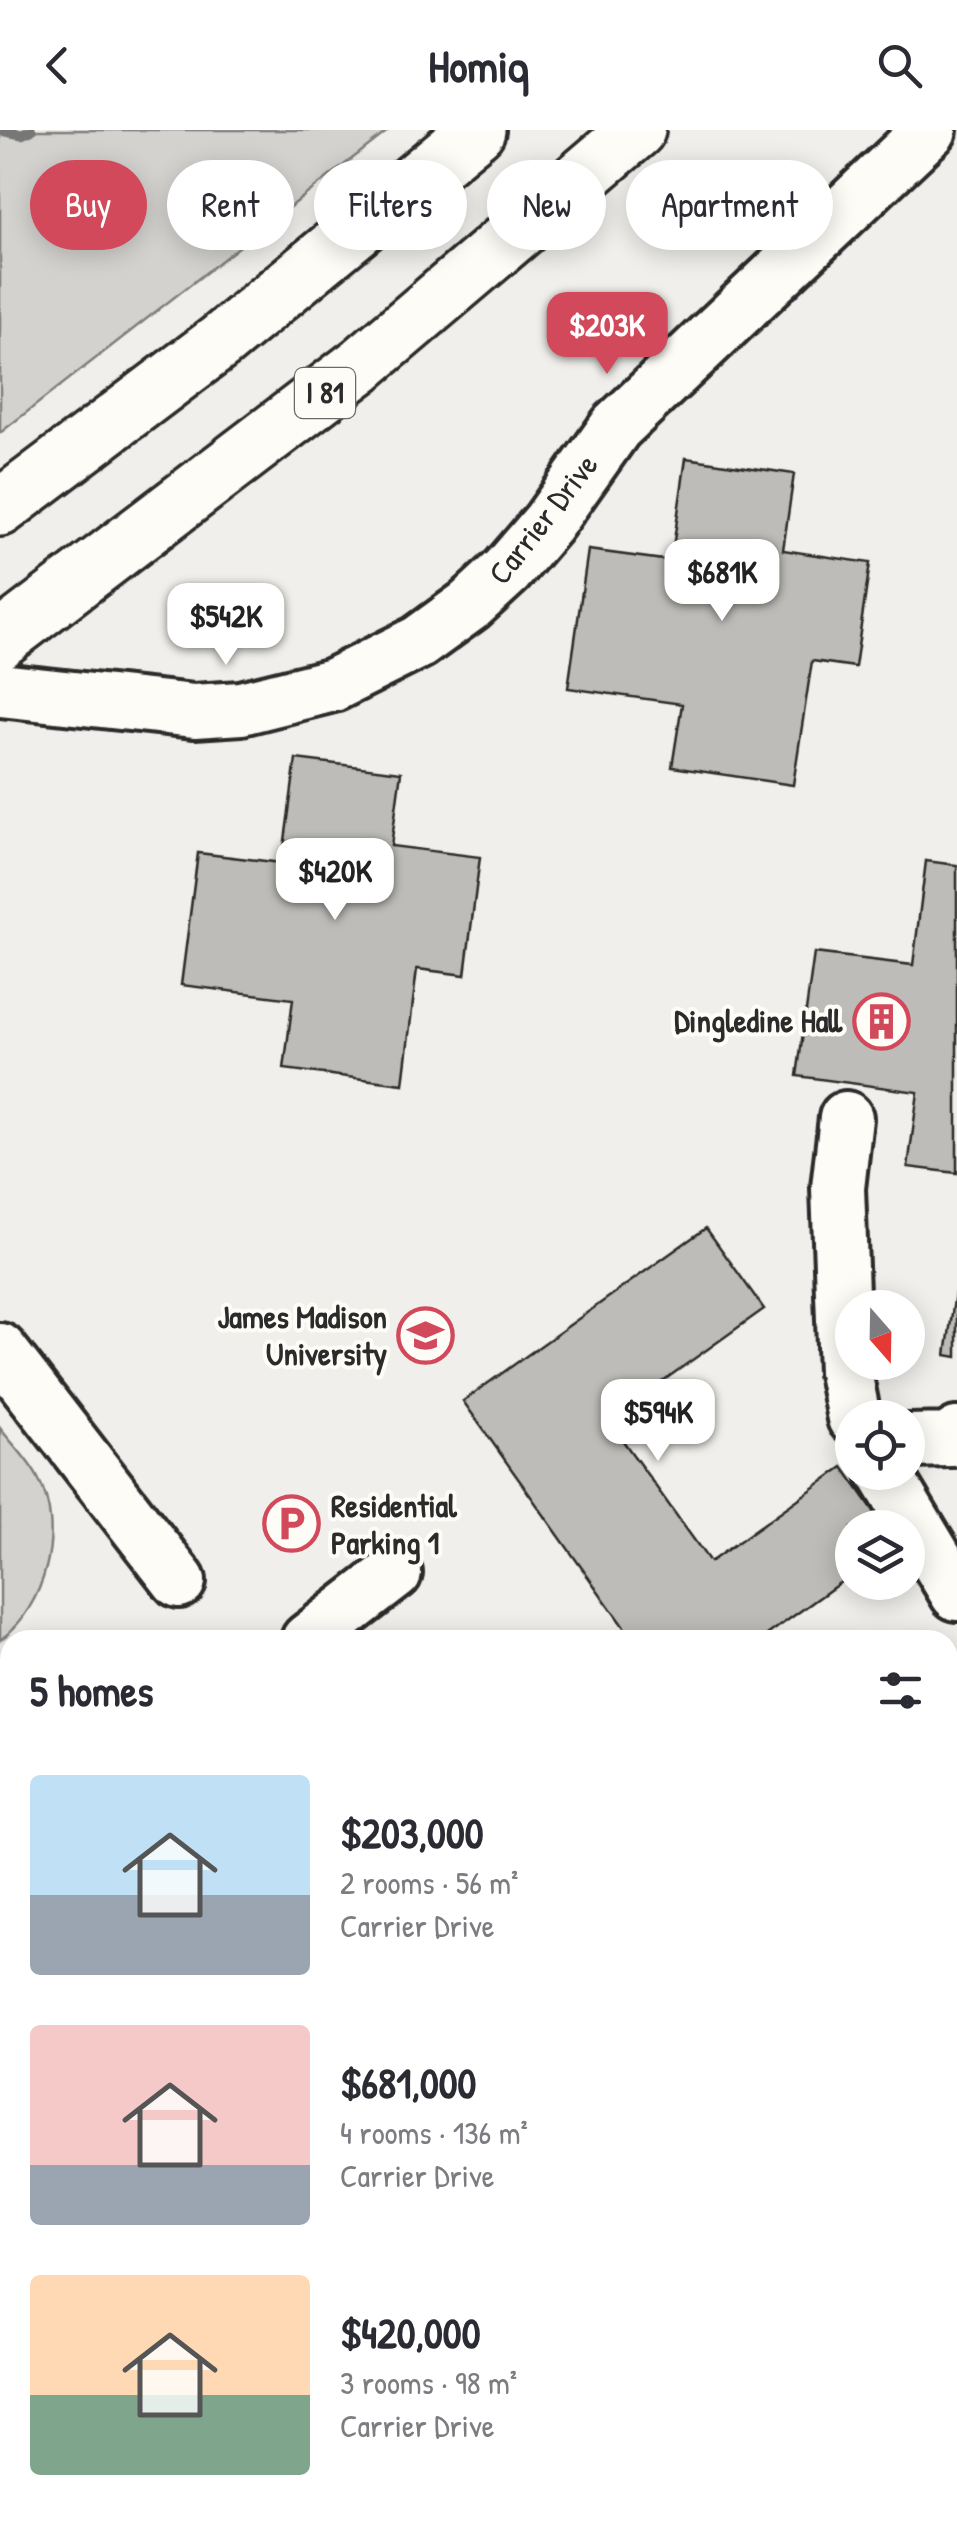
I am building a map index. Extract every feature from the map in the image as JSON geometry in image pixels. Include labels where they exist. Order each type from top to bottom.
[{"type":"highway","points":[[0,508],[220,342],[477,130]]},
{"type":"highway","name":"I 81","points":[[0,640],[360,365],[636,130]]},
{"type":"street","name":"Carrier Drive","points":[[0,690],[194,711],[288,698],[364,672],[440,628],[490,589],[524,553],[602,444],[632,410],[930,130]]},
{"type":"street","points":[[846,1118],[838,1188],[845,1372],[850,1400]]},
{"type":"street","points":[[0,1350],[178,1582]]},
{"type":"street","points":[[925,1441],[952,1440],[957,1434]]},
{"type":"street","points":[[895,1490],[957,1594]]},
{"type":"street","points":[[321,1630],[396,1573]]},
{"type":"shaded area","points":[[0,130],[389,130],[350,160],[314,160],[314,188],[294,204],[294,160],[167,160],[167,250],[235,250],[0,433]]},
{"type":"shaded area","points":[[0,1428],[38,1478],[46,1498],[50,1543],[39,1588],[29,1608],[11,1630],[0,1630]]},
{"type":"building","points":[[686,458],[794,474],[783,550],[870,563],[855,667],[812,661],[793,785],[672,767],[682,704],[568,688],[588,550],[671,561]]},
{"type":"building","points":[[296,759],[401,772],[391,846],[480,857],[465,975],[417,969],[403,1084],[284,1069],[293,999],[181,985],[198,853],[282,863]]},
{"type":"building","name":"Dingledine Hall","points":[[926,861],[957,865],[957,1173],[908,1167],[918,1092],[797,1076],[814,953],[913,965]]},
{"type":"building","points":[[706,1228],[764,1309],[608,1420],[710,1562],[835,1473],[835,1490],[859,1490],[873,1510],[835,1510],[835,1586],[774,1630],[626,1630],[463,1401]]},
{"type":"building","points":[[957,1279],[957,1357],[946,1355]]},
{"type":"waterway","points":[[0,130],[22,134],[31,130]]},
{"type":"place","name":"Dingledine Hall","points":[[881,1021]]},
{"type":"place","name":"James Madison University","points":[[426,1335]]},
{"type":"place","name":"Residential Parking 1","points":[[292,1524]]}]
